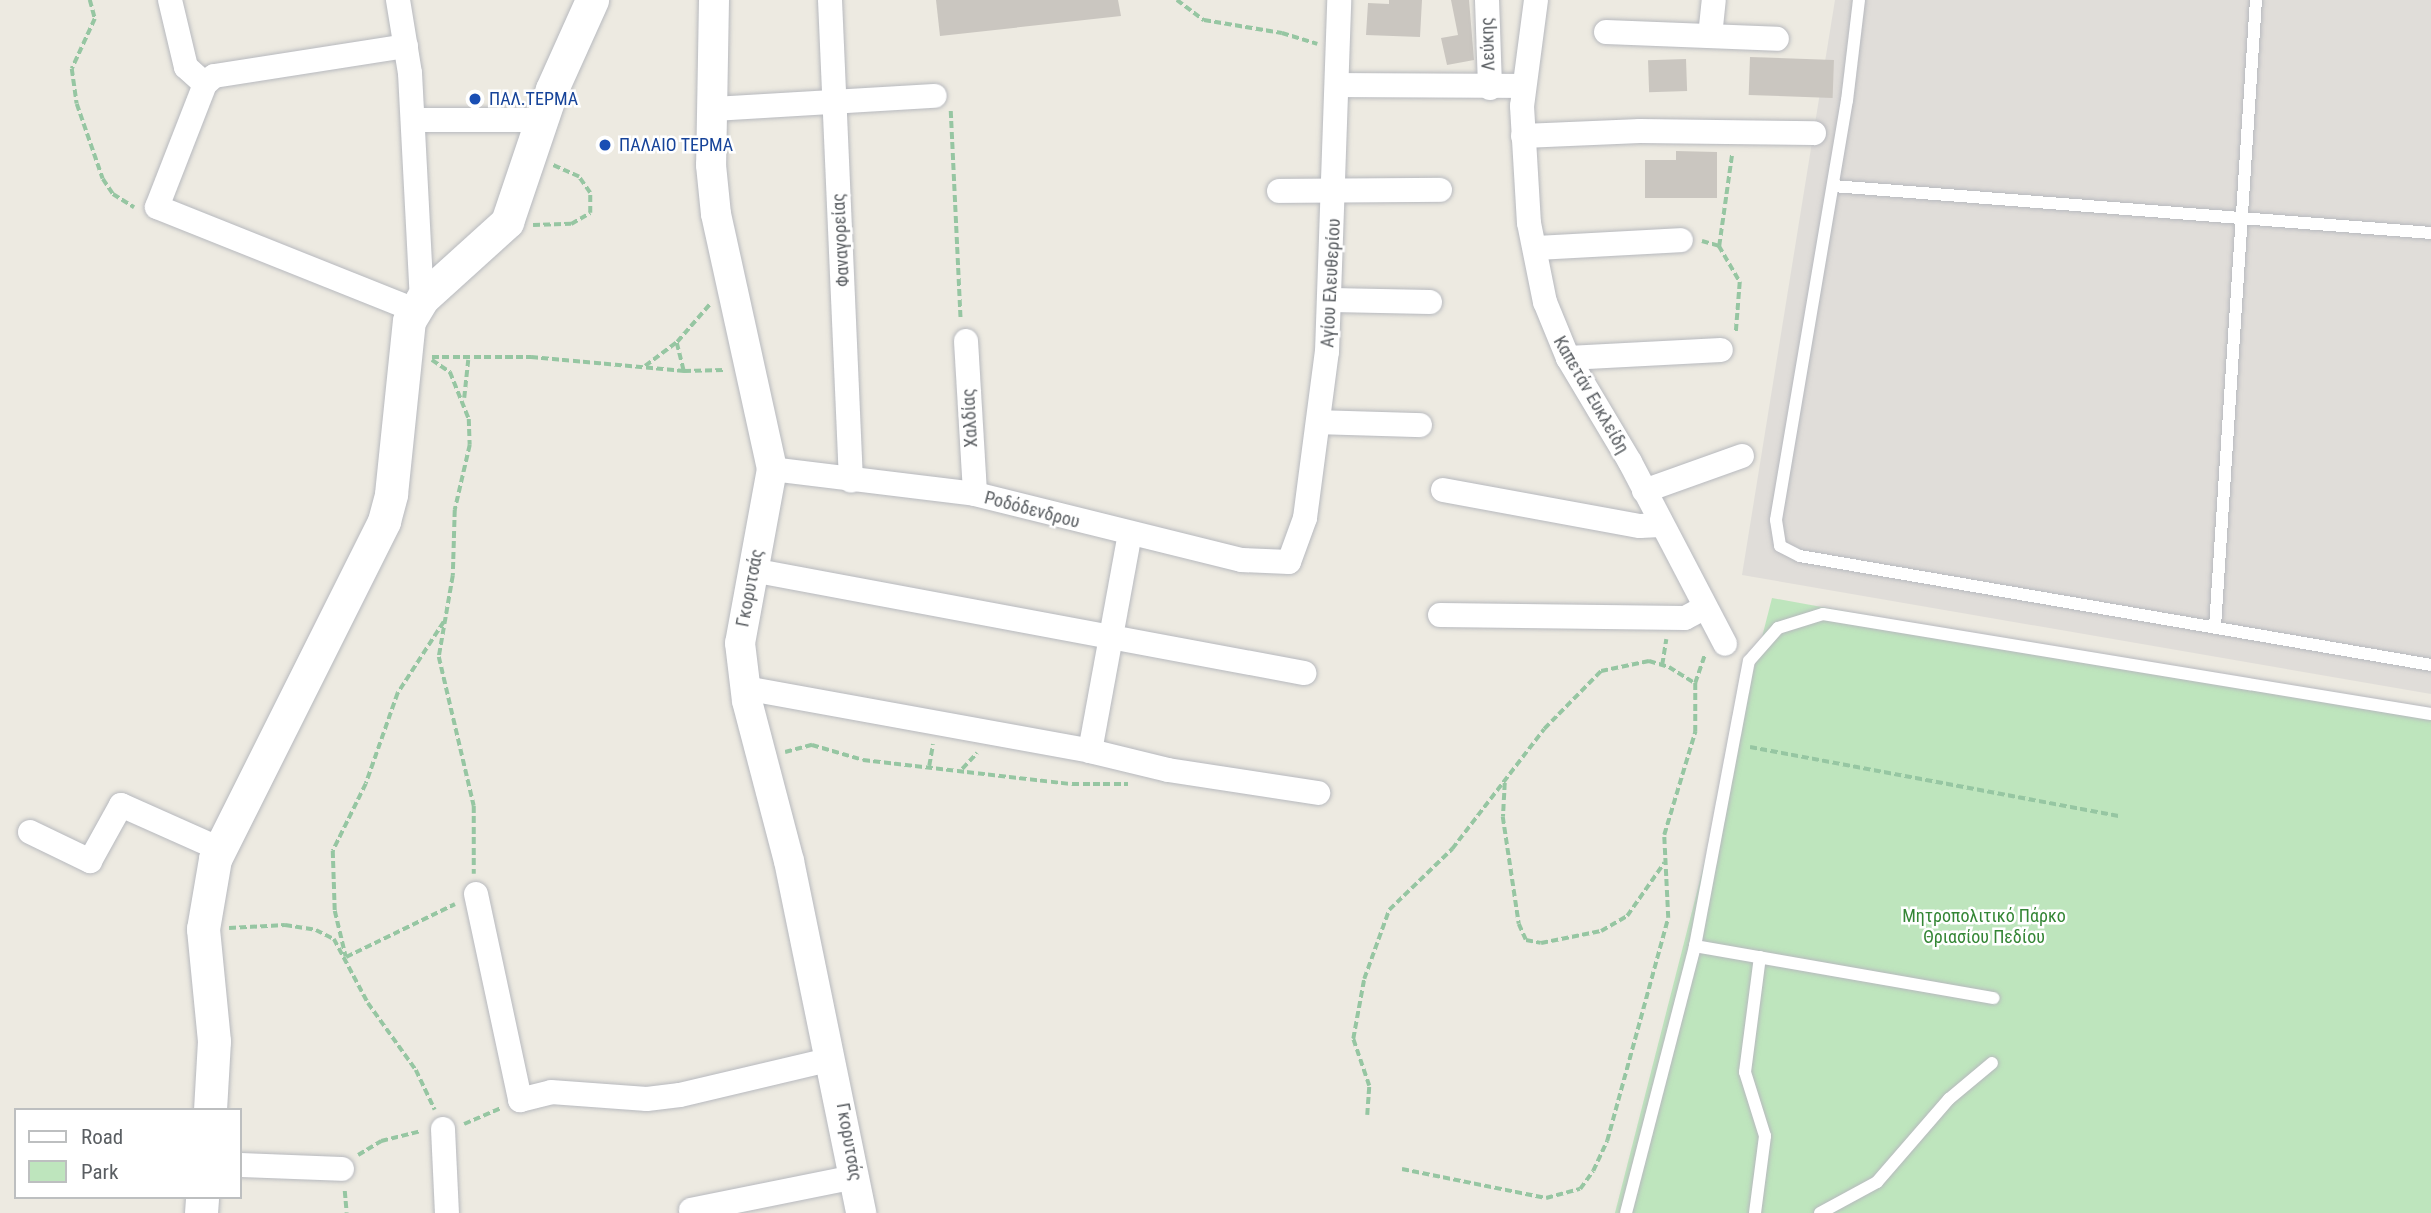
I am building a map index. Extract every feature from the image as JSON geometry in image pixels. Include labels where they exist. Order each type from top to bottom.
[{"type":"main road","points":[[210,1108],[214,1041],[203,929],[209,878],[220,849],[384,521],[393,482],[408,321],[419,304],[507,222],[588,1]]},
{"type":"street","points":[[170,0],[186,67],[205,84]]},
{"type":"street","points":[[398,0],[406,46],[413,120],[419,304],[157,207],[205,84],[214,76],[406,46]]},
{"type":"street","name":"Γκορυτσάς","points":[[714,0],[716,214],[729,290],[753,367],[772,469],[740,634],[745,688],[832,1059],[861,1213]]},
{"type":"street","name":"Φαναγορείας","points":[[830,0],[837,100],[851,481]]},
{"type":"street","name":"Αγίου Ελευθερίου","points":[[1289,562],[1305,518],[1331,300],[1339,85],[1339,0]]},
{"type":"street","name":"Λεύκης","points":[[1487,0],[1490,88]]},
{"type":"street","name":"Καπετάν Ευκλείδη","points":[[1536,0],[1524,86],[1523,136],[1535,248],[1548,312],[1568,358],[1644,491],[1721,640]]},
{"type":"street","points":[[1710,36],[1714,0]]},
{"type":"street","points":[[1606,32],[1777,39]]},
{"type":"street","points":[[1339,85],[1490,88],[1524,86]]},
{"type":"street","points":[[713,109],[935,96]]},
{"type":"street","points":[[413,120],[543,120]]},
{"type":"street","points":[[1523,136],[1814,133]]},
{"type":"street","points":[[1279,191],[1440,190]]},
{"type":"street","points":[[1535,248],[1681,240]]},
{"type":"street","points":[[1331,300],[1430,302]]},
{"type":"street","name":"Χαλδίας","points":[[966,341],[975,494]]},
{"type":"street","points":[[1568,358],[1721,350]]},
{"type":"street","points":[[1318,422],[1420,425]]},
{"type":"street","points":[[1644,491],[1742,456]]},
{"type":"street","name":"Ροδόδενδρου","points":[[772,469],[851,481],[975,494],[1241,560],[1289,562]]},
{"type":"street","points":[[1443,490],[1640,526],[1661,525]]},
{"type":"street","points":[[1090,751],[1130,534]]},
{"type":"street","points":[[752,570],[1112,635],[1304,673]]},
{"type":"street","points":[[1440,615],[1685,618],[1704,608]]},
{"type":"street","points":[[745,688],[1090,751],[1168,770],[1318,793]]},
{"type":"street","points":[[30,832],[90,860],[121,805],[220,849]]},
{"type":"street","points":[[476,894],[520,1100],[551,1092],[647,1099],[680,1095],[832,1059]]},
{"type":"street","points":[[443,1129],[447,1213]]},
{"type":"street","points":[[242,1165],[342,1169]]},
{"type":"street","points":[[691,1210],[855,1177]]},
{"type":"lane","points":[[1859,0],[1833,186],[1776,520],[1780,545],[1800,556],[2431,664]]},
{"type":"lane","points":[[2215,627],[2256,0]]},
{"type":"lane","points":[[1833,186],[2431,233]]},
{"type":"lane","points":[[1626,1213],[1695,946],[1749,661],[1778,628],[1823,614],[2431,714]]},
{"type":"lane","points":[[1695,946],[1994,998]]},
{"type":"lane","points":[[1755,1213],[1765,1136],[1745,1072],[1760,957]]},
{"type":"lane","points":[[1820,1213],[1877,1182],[1949,1099],[1992,1063]]},
{"type":"path","points":[[90,0],[95,19],[72,69],[77,104],[103,179],[113,194],[141,209],[157,207]]},
{"type":"path","points":[[1177,0],[1204,20],[1282,33],[1339,51]]},
{"type":"path","points":[[935,96],[947,98],[951,104],[959,313],[966,341]]},
{"type":"path","points":[[1718,246],[1735,132]]},
{"type":"path","points":[[507,222],[571,224],[590,213],[590,193],[579,177],[531,157]]},
{"type":"path","points":[[1681,240],[1718,246],[1730,260],[1740,292],[1734,337],[1721,350]]},
{"type":"path","points":[[643,368],[677,342],[694,319],[729,290]]},
{"type":"path","points":[[677,342],[684,371]]},
{"type":"path","points":[[464,400],[450,372],[426,357],[531,357],[684,371],[753,367]]},
{"type":"path","points":[[346,957],[407,932],[476,894],[474,806],[439,657],[453,576],[454,510],[470,444],[464,400],[468,359]]},
{"type":"path","points":[[346,957],[335,911],[333,851],[366,785],[398,693],[444,622]]},
{"type":"path","points":[[1402,1169],[1546,1198],[1580,1189],[1607,1141],[1658,960],[1668,918],[1664,835],[1695,732],[1695,683],[1699,664],[1721,640]]},
{"type":"path","points":[[1367,1115],[1369,1086],[1353,1039],[1376,936],[1396,902],[1452,849],[1544,729],[1601,671],[1649,662],[1669,667],[1695,683]]},
{"type":"path","points":[[1734,744],[2119,816]]},
{"type":"path","points":[[763,761],[812,745],[863,760],[1072,785],[1120,787],[1132,783]]},
{"type":"path","points":[[1506,780],[1503,817],[1519,924],[1526,940],[1541,943],[1601,932],[1627,916],[1665,862]]},
{"type":"path","points":[[203,929],[285,925],[316,930],[334,939],[346,957],[368,1003],[415,1070],[443,1129]]},
{"type":"path","points":[[347,1213],[342,1169],[380,1141],[404,1132],[443,1129],[468,1123],[520,1100]]},
{"type":"shaded area","points":[[1835,0],[2431,0],[2431,694],[1742,575]]},
{"type":"green space","name":"Μητροπολιτικό Πάρκο Θριασίου Πεδίου","points":[[1772,598],[2431,718],[2431,1213],[1615,1213]]},
{"type":"building","points":[[936,0],[1118,0],[1121,16],[940,36]]},
{"type":"building","points":[[1389,0],[1422,0],[1420,37],[1366,35],[1368,3],[1389,4]]},
{"type":"building","points":[[1451,0],[1469,0],[1474,60],[1447,65],[1441,38],[1458,35]]},
{"type":"building","points":[[1750,57],[1834,60],[1833,98],[1749,95]]},
{"type":"building","points":[[1686,59],[1687,91],[1649,92],[1648,60]]},
{"type":"building","points":[[1676,151],[1717,152],[1717,198],[1645,198],[1645,160],[1676,160]]},
{"type":"place","name":"ΠΑΛ.ΤΕΡΜΑ","points":[[475,99]]},
{"type":"place","name":"ΠΑΛΑΙΟ ΤΕΡΜΑ","points":[[605,145]]}]
